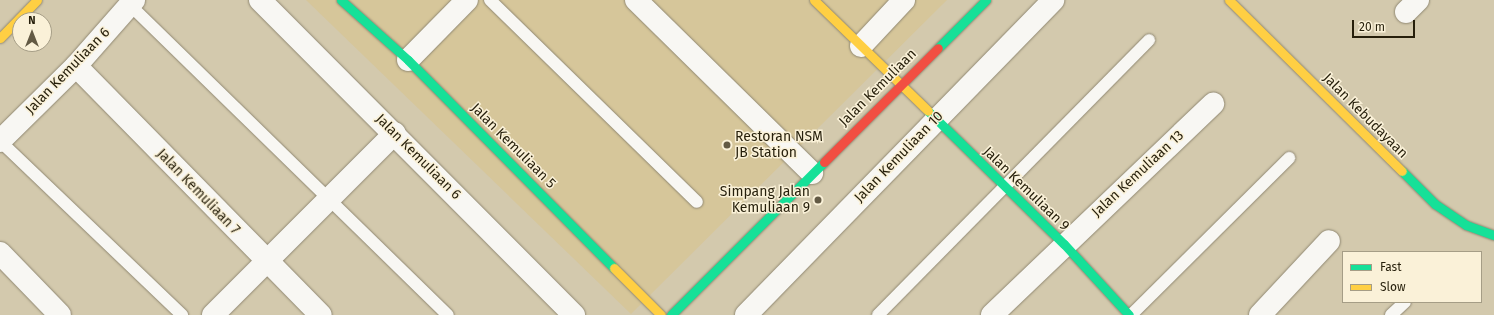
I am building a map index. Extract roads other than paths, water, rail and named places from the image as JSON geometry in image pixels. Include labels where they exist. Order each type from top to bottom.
[{"type":"street","points":[[0,38],[37,0]]},
{"type":"street","name":"Jalan Kemuliaan 6","points":[[260,0],[395,133],[574,315]]},
{"type":"street","name":"Jalan Kemuliaan 5","points":[[341,0],[408,60],[661,315]]},
{"type":"street","points":[[408,60],[467,0]]},
{"type":"street","points":[[636,0],[812,173]]},
{"type":"street","name":"Jalan Kemuliaan 9","points":[[814,0],[902,86],[934,120],[1064,244],[1130,315]]},
{"type":"street","points":[[861,46],[904,0]]},
{"type":"street","name":"Jalan Kemuliaan","points":[[671,315],[812,173],[902,86],[986,0]]},
{"type":"street","name":"Jalan Kemuliaan 10","points":[[746,315],[934,120],[1053,0]]},
{"type":"street","name":"Jalan Kebudayaan","points":[[1229,0],[1435,204],[1466,225],[1494,235]]},
{"type":"street","name":"Jalan Kemuliaan 6","points":[[0,141],[76,66],[132,2]]},
{"type":"street","name":"Jalan Kemuliaan 7","points":[[76,66],[265,261],[321,315]]},
{"type":"street","name":"Jalan Kemuliaan 13","points":[[992,315],[1064,244],[1213,104]]},
{"type":"street","points":[[213,315],[265,261],[395,133]]},
{"type":"street","points":[[1260,315],[1329,241]]},
{"type":"street","points":[[0,253],[60,315]]},
{"type":"lane","points":[[490,0],[697,202]]},
{"type":"lane","points":[[132,2],[448,315]]},
{"type":"lane","points":[[878,315],[1149,40]]},
{"type":"lane","points":[[0,141],[182,315]]},
{"type":"lane","points":[[1130,315],[1289,158]]},
{"type":"lane","points":[[1392,315],[1404,303]]},
{"type":"place","name":"Restoran NSM JB Station","points":[[727,145]]},
{"type":"place","name":"Simpang Jalan Kemuliaan 9","points":[[818,200]]}]
